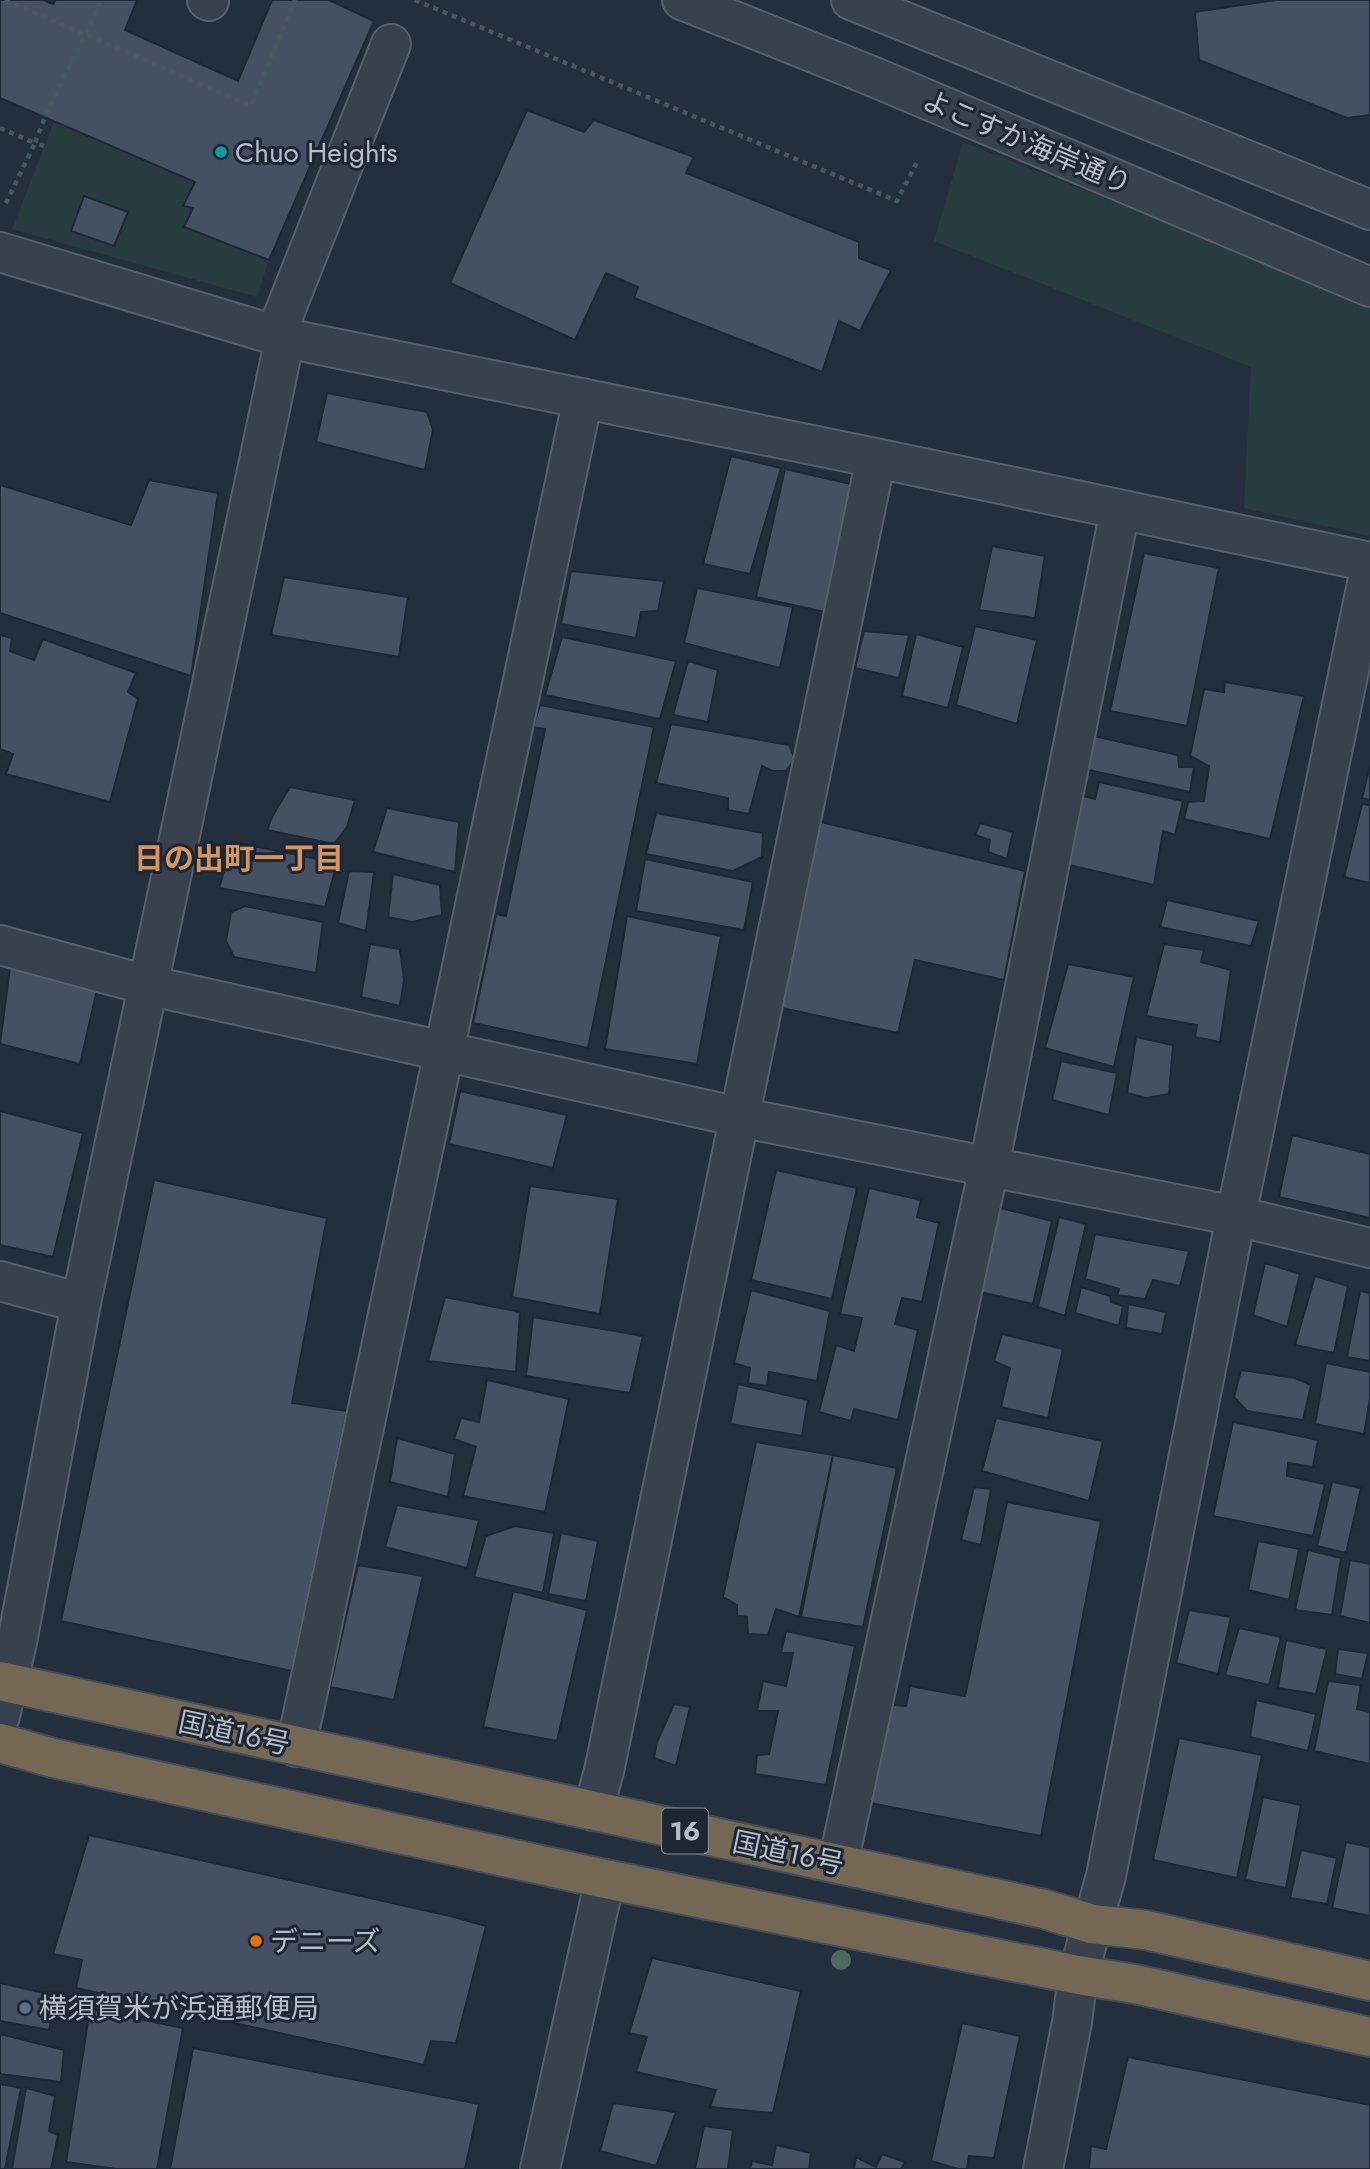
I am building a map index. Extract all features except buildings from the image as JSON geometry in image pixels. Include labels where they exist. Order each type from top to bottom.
[{"type":"highway","name":"国道16号","points":[[3,1693],[296,1747],[1044,1909],[1092,1924],[1146,1930],[1370,1981]]},
{"type":"highway","name":"16","points":[[0,1743],[53,1758],[605,1879],[1078,1975],[1135,1984],[1370,2037]]},
{"type":"street","name":"よこすか海岸通り","points":[[682,0],[1370,287]]},
{"type":"street","points":[[851,0],[897,9],[1370,210]]},
{"type":"street","points":[[874,78],[897,9]]},
{"type":"street","points":[[3,1693],[18,1642],[81,1303],[281,336],[391,44]]},
{"type":"street","points":[[0,252],[281,336],[1370,562]]},
{"type":"street","points":[[296,1747],[583,398]]},
{"type":"street","points":[[593,1811],[604,1771],[876,458]]},
{"type":"street","points":[[838,1864],[989,1167],[1120,510]]},
{"type":"street","points":[[1043,2169],[1072,2022],[1078,1975],[1106,1877],[1236,1216],[1370,569]]},
{"type":"street","points":[[0,945],[147,985],[739,1117],[1236,1216],[1370,1248]]},
{"type":"street","points":[[0,1281],[81,1303]]},
{"type":"street","points":[[540,2169],[605,1879]]},
{"type":"path","points":[[5,0],[251,106],[295,0]]},
{"type":"path","points":[[0,215],[101,0]]},
{"type":"path","points":[[414,0],[897,201],[917,162]]},
{"type":"path","points":[[0,128],[44,146]]},
{"type":"green space","points":[[54,122],[195,182],[183,205],[193,208],[185,227],[269,260],[257,297],[12,229]]},
{"type":"green space","points":[[963,142],[1370,303],[1370,536],[1244,508],[1251,367],[934,241]]},
{"type":"place","name":"Chuo Heights","points":[[221,152]]},
{"type":"place","name":"デニーズ","points":[[256,1941]]},
{"type":"place","name":"横須賀米が浜通郵便局","points":[[25,2008]]},
{"type":"district","name":"日の出町一丁目","points":[[239,858]]}]
